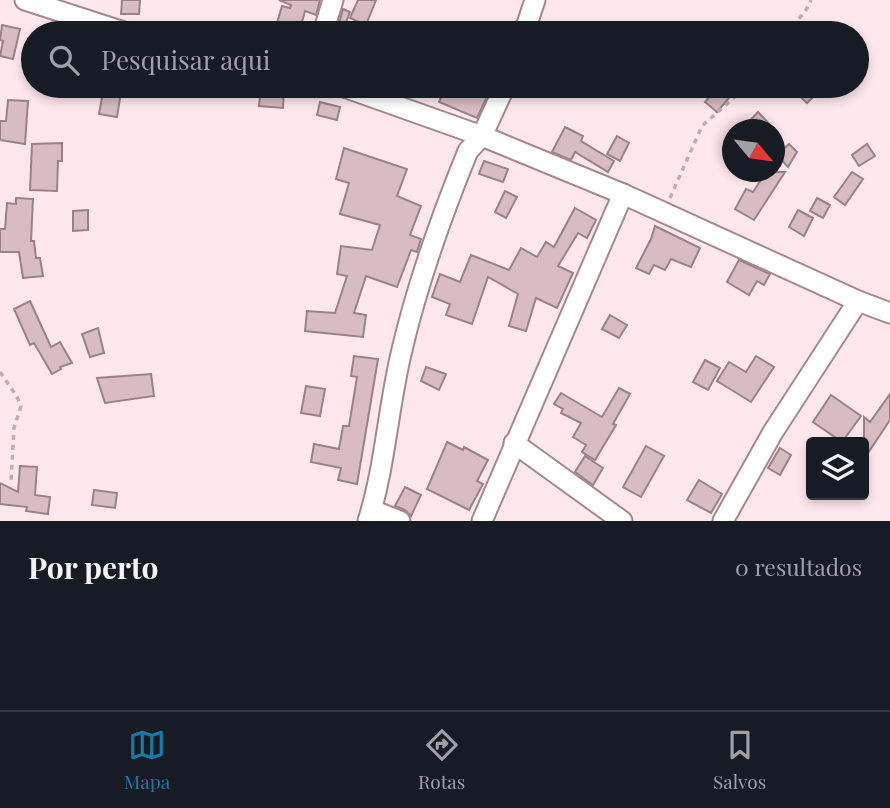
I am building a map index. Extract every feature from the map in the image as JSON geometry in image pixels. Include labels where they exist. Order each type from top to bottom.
[{"type":"street","points":[[25,0],[90,21]]},
{"type":"street","points":[[327,21],[333,0]]},
{"type":"street","points":[[528,21],[535,0]]},
{"type":"street","points":[[375,98],[482,136],[623,194],[890,313]]},
{"type":"street","points":[[400,521],[370,515],[400,356],[418,285],[468,151],[482,136],[499,98]]},
{"type":"street","points":[[482,521],[623,194]]},
{"type":"street","points":[[723,521],[773,432],[858,301]]},
{"type":"street","points":[[514,443],[622,521]]},
{"type":"path","points":[[796,21],[811,0]]},
{"type":"path","points":[[663,212],[702,126],[734,98]]},
{"type":"path","points":[[0,372],[21,406],[14,428],[11,482]]},
{"type":"building","points":[[122,0],[140,0],[139,14],[121,14]]},
{"type":"building","points":[[279,0],[320,0],[316,15],[305,11],[302,21],[278,21],[282,6],[290,8],[291,5]]},
{"type":"building","points":[[358,0],[376,0],[368,21],[350,18]]},
{"type":"building","points":[[343,9],[350,12],[347,21],[340,21]]},
{"type":"building","points":[[2,25],[20,29],[13,59],[0,56]]},
{"type":"building","points":[[102,98],[120,98],[117,117],[99,114]]},
{"type":"building","points":[[260,98],[284,98],[283,108],[259,106]]},
{"type":"building","points":[[441,98],[486,98],[477,118],[439,102]]},
{"type":"building","points":[[708,98],[729,98],[717,112],[705,102]]},
{"type":"building","points":[[8,100],[28,101],[25,144],[0,140],[0,121],[6,121]]},
{"type":"building","points":[[320,102],[340,107],[337,120],[317,115]]},
{"type":"building","points":[[758,112],[765,119],[751,119]]},
{"type":"building","points":[[565,127],[583,136],[581,141],[614,161],[608,172],[575,152],[571,160],[552,152]]},
{"type":"building","points":[[617,136],[629,143],[620,161],[607,154]]},
{"type":"building","points":[[62,143],[62,161],[58,161],[57,191],[30,190],[32,144]]},
{"type":"building","points":[[789,144],[797,152],[788,167],[785,164],[785,148]]},
{"type":"building","points":[[867,144],[875,156],[859,166],[852,155]]},
{"type":"building","points":[[344,148],[407,169],[397,196],[421,206],[410,235],[421,239],[417,252],[411,250],[397,287],[366,276],[354,313],[366,315],[363,337],[305,331],[307,311],[335,313],[347,276],[337,274],[341,246],[372,250],[380,225],[340,214],[349,183],[336,179]]},
{"type":"building","points":[[484,161],[508,169],[503,182],[479,174]]},
{"type":"building","points":[[852,172],[863,179],[845,205],[834,197]]},
{"type":"building","points":[[760,182],[779,182],[754,220],[735,209],[746,189],[753,192]]},
{"type":"building","points":[[505,191],[517,197],[506,218],[495,212]]},
{"type":"building","points":[[16,198],[33,199],[31,241],[34,241],[36,258],[40,258],[43,276],[23,278],[19,252],[0,252],[0,229],[5,229],[7,203],[16,204]]},
{"type":"building","points":[[817,198],[830,205],[823,218],[810,211]]},
{"type":"building","points":[[575,208],[596,220],[587,238],[578,233],[558,266],[573,273],[557,308],[536,298],[526,331],[509,326],[518,294],[488,277],[472,324],[446,315],[450,304],[432,297],[440,274],[460,282],[471,255],[509,270],[521,248],[537,257],[546,242],[554,247]]},
{"type":"building","points":[[88,210],[88,230],[73,231],[73,211]]},
{"type":"building","points":[[798,210],[813,218],[804,236],[789,227]]},
{"type":"building","points":[[655,226],[700,248],[691,267],[671,259],[665,270],[654,265],[649,274],[636,268]]},
{"type":"building","points":[[739,260],[770,274],[764,285],[757,281],[749,295],[727,282]]},
{"type":"building","points":[[30,301],[51,347],[60,342],[72,363],[60,367],[61,369],[52,374],[34,343],[30,345],[14,309]]},
{"type":"building","points":[[610,315],[627,325],[619,338],[602,329]]},
{"type":"building","points":[[98,328],[104,353],[90,357],[82,334]]},
{"type":"building","points":[[354,356],[378,359],[357,484],[338,480],[341,468],[311,462],[314,444],[339,449],[343,426],[349,426],[357,377],[351,376]]},
{"type":"building","points":[[756,356],[774,367],[751,402],[717,381],[729,362],[746,372]]},
{"type":"building","points":[[705,360],[720,368],[708,390],[693,382]]},
{"type":"building","points":[[426,367],[446,374],[439,390],[421,381]]},
{"type":"building","points":[[151,374],[154,396],[105,403],[97,378]]},
{"type":"building","points":[[306,386],[325,389],[320,416],[301,413]]},
{"type":"building","points":[[619,388],[630,394],[613,424],[616,425],[595,460],[582,452],[586,445],[573,437],[581,423],[561,413],[563,409],[554,404],[561,393],[602,417]]},
{"type":"building","points":[[890,394],[890,420],[869,452],[869,437],[864,437],[864,417],[870,422]]},
{"type":"building","points":[[831,395],[861,416],[846,437],[835,437],[813,422]]},
{"type":"building","points":[[447,442],[463,450],[464,447],[488,460],[477,481],[483,484],[469,510],[427,489]]},
{"type":"building","points":[[646,446],[664,456],[641,497],[623,487]]},
{"type":"building","points":[[780,448],[791,455],[780,475],[768,468]]},
{"type":"building","points":[[585,456],[603,468],[593,485],[575,472]]},
{"type":"building","points":[[20,466],[37,467],[35,495],[50,497],[48,514],[26,511],[27,507],[0,504],[0,483],[18,492]]},
{"type":"building","points":[[699,480],[722,494],[711,513],[687,500]]},
{"type":"building","points":[[405,487],[421,495],[411,516],[395,506]]},
{"type":"building","points":[[94,490],[117,493],[115,508],[92,505]]}]
